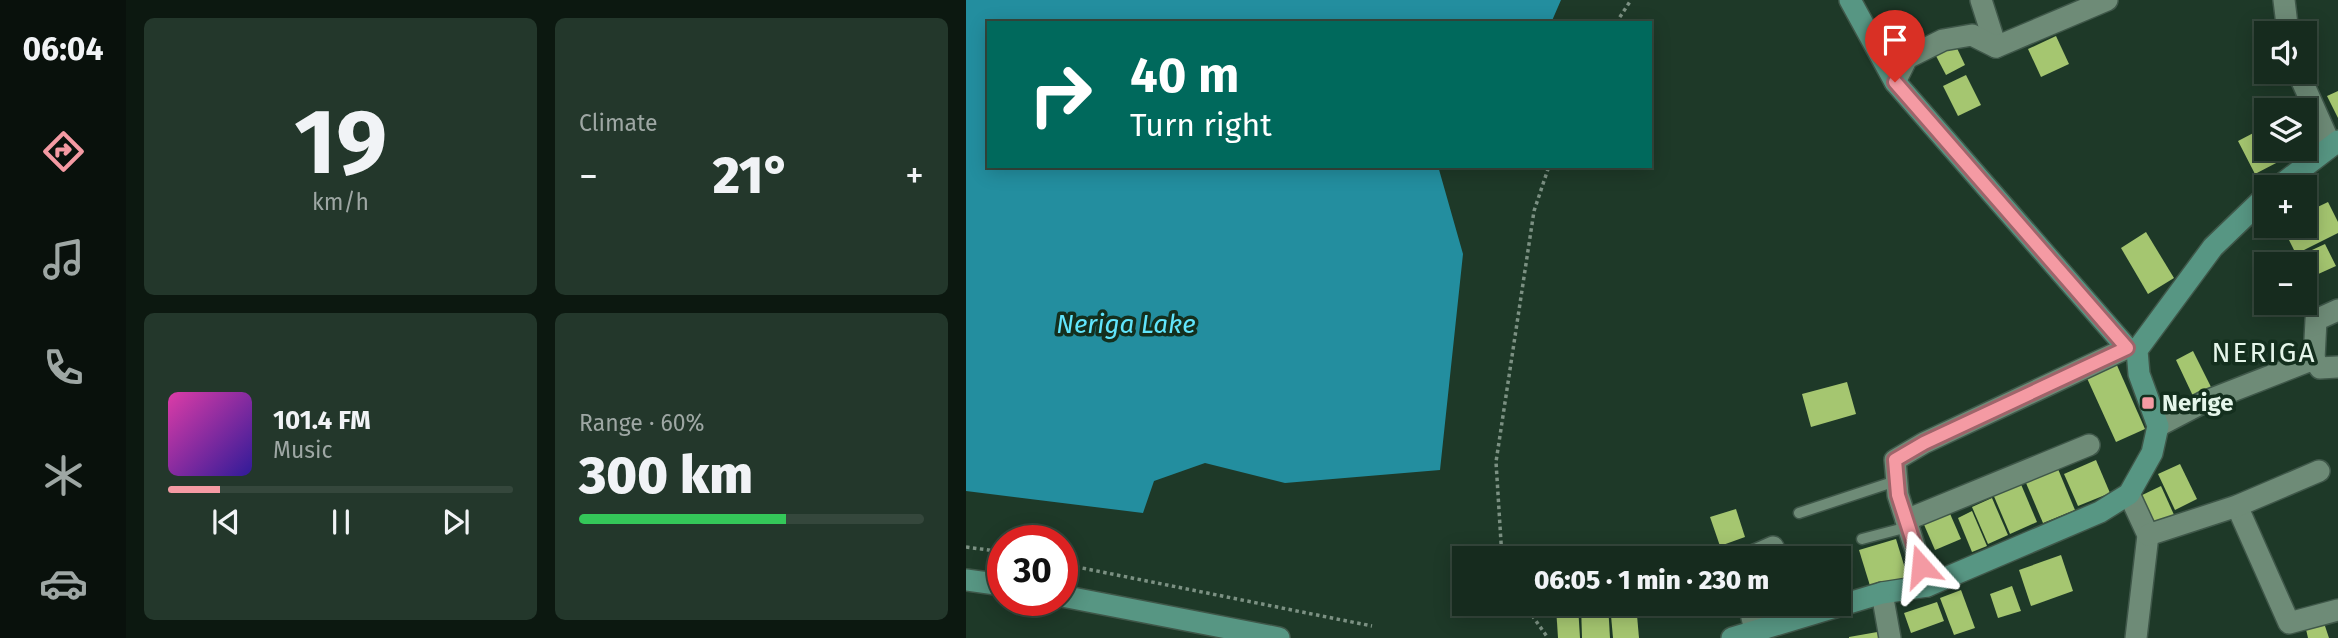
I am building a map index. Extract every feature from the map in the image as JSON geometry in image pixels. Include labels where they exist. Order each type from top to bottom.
[{"type":"street","points":[[1732,638],[1882,593],[1927,586],[2100,512],[2129,494],[2152,453],[2158,426],[2132,349],[1895,82],[1850,0]]},
{"type":"street","points":[[1982,0],[1996,47]]},
{"type":"street","points":[[1996,47],[2058,10],[2107,0]]},
{"type":"street","points":[[2284,0],[2287,21]]},
{"type":"street","points":[[1895,82],[1907,58],[1943,40],[1972,35],[1996,47]]},
{"type":"street","points":[[2294,175],[2335,144],[2304,84]]},
{"type":"street","points":[[1927,586],[1896,481],[1895,460],[1924,443],[2132,349],[2213,247],[2254,208]]},
{"type":"street","points":[[2338,310],[2316,320],[2314,359],[2320,368],[2338,367]]},
{"type":"street","points":[[2158,426],[2216,397],[2314,359]]},
{"type":"street","points":[[1907,523],[2089,445]]},
{"type":"street","points":[[2148,536],[2237,506],[2319,471]]},
{"type":"street","points":[[2129,494],[2148,536],[2136,638]]},
{"type":"street","points":[[2237,506],[2289,623],[2338,610]]},
{"type":"street","points":[[966,580],[987,583]]},
{"type":"street","points":[[1882,593],[1890,638]]},
{"type":"street","points":[[1078,599],[1243,634],[1279,638]]},
{"type":"street","points":[[1752,616],[1755,631]]},
{"type":"lane","points":[[1799,513],[1896,481]]},
{"type":"lane","points":[[1862,539],[1907,523]]},
{"type":"path","points":[[1617,21],[1631,0]]},
{"type":"path","points":[[1502,546],[1496,461],[1534,211],[1548,168]]},
{"type":"path","points":[[966,547],[987,550]]},
{"type":"path","points":[[1078,567],[1372,626]]},
{"type":"path","points":[[1532,616],[1548,638]]},
{"type":"water","name":"Neriga Lake","points":[[966,0],[1561,0],[1552,21],[987,21],[987,168],[1439,168],[1463,254],[1440,470],[1285,483],[1205,463],[1154,481],[1143,513],[966,491]]},
{"type":"building","points":[[2056,36],[2069,64],[2041,77],[2028,49]]},
{"type":"building","points":[[1955,44],[1965,65],[1946,75],[1935,54]]},
{"type":"building","points":[[1966,75],[1981,105],[1958,116],[1943,86]]},
{"type":"building","points":[[2338,91],[2338,118],[2327,96]]},
{"type":"building","points":[[2254,133],[2254,161],[2280,161],[2255,174],[2238,141]]},
{"type":"building","points":[[2328,202],[2338,222],[2338,233],[2295,252],[2288,238],[2317,238],[2317,207]]},
{"type":"building","points":[[2146,232],[2174,278],[2148,294],[2121,248]]},
{"type":"building","points":[[2325,244],[2336,266],[2317,275],[2317,252],[2308,252]]},
{"type":"building","points":[[2193,351],[2211,387],[2193,396],[2176,360]]},
{"type":"building","points":[[2116,363],[2145,429],[2116,442],[2086,376]]},
{"type":"building","points":[[1847,382],[1856,414],[1811,427],[1802,394]]},
{"type":"building","points":[[2096,460],[2110,493],[2078,506],[2064,474]]},
{"type":"building","points":[[2180,464],[2197,499],[2175,510],[2158,474]]},
{"type":"building","points":[[2058,469],[2075,510],[2043,523],[2026,483]]},
{"type":"building","points":[[2020,482],[2037,522],[2010,534],[1993,494]]},
{"type":"building","points":[[2161,486],[2175,517],[2151,528],[2136,498]]},
{"type":"building","points":[[1992,498],[2008,535],[1988,544],[1972,507]]},
{"type":"building","points":[[1736,509],[1745,537],[1720,546],[1710,517]]},
{"type":"building","points":[[1948,509],[1961,539],[1935,550],[1922,520]]},
{"type":"building","points":[[1972,511],[1987,546],[1972,552],[1958,518]]},
{"type":"building","points":[[1896,539],[1908,578],[1871,589],[1859,550]]},
{"type":"building","points":[[2061,555],[2073,591],[2031,606],[2019,570]]},
{"type":"building","points":[[2012,586],[2021,611],[1998,618],[1990,594]]},
{"type":"building","points":[[1961,590],[1975,628],[1954,635],[1940,598]]},
{"type":"building","points":[[1937,602],[1944,621],[1911,633],[1904,613]]},
{"type":"building","points":[[1557,616],[1579,616],[1580,638],[1558,638]]},
{"type":"building","points":[[1581,616],[1609,616],[1610,638],[1582,638]]},
{"type":"building","points":[[1611,616],[1637,616],[1639,638],[1613,638]]},
{"type":"building","points":[[2323,620],[2329,638],[2308,638],[2305,625]]},
{"type":"building","points":[[1883,631],[1884,638],[1849,638],[1849,637]]},
{"type":"place","name":"Nerige","points":[[2148,403]]},
{"type":"district","name":"NERIGA","points":[[2264,352]]},
{"type":"route","points":[[1895,82],[2127,348],[1924,443],[1895,460],[1898,495],[1921,566]]}]
